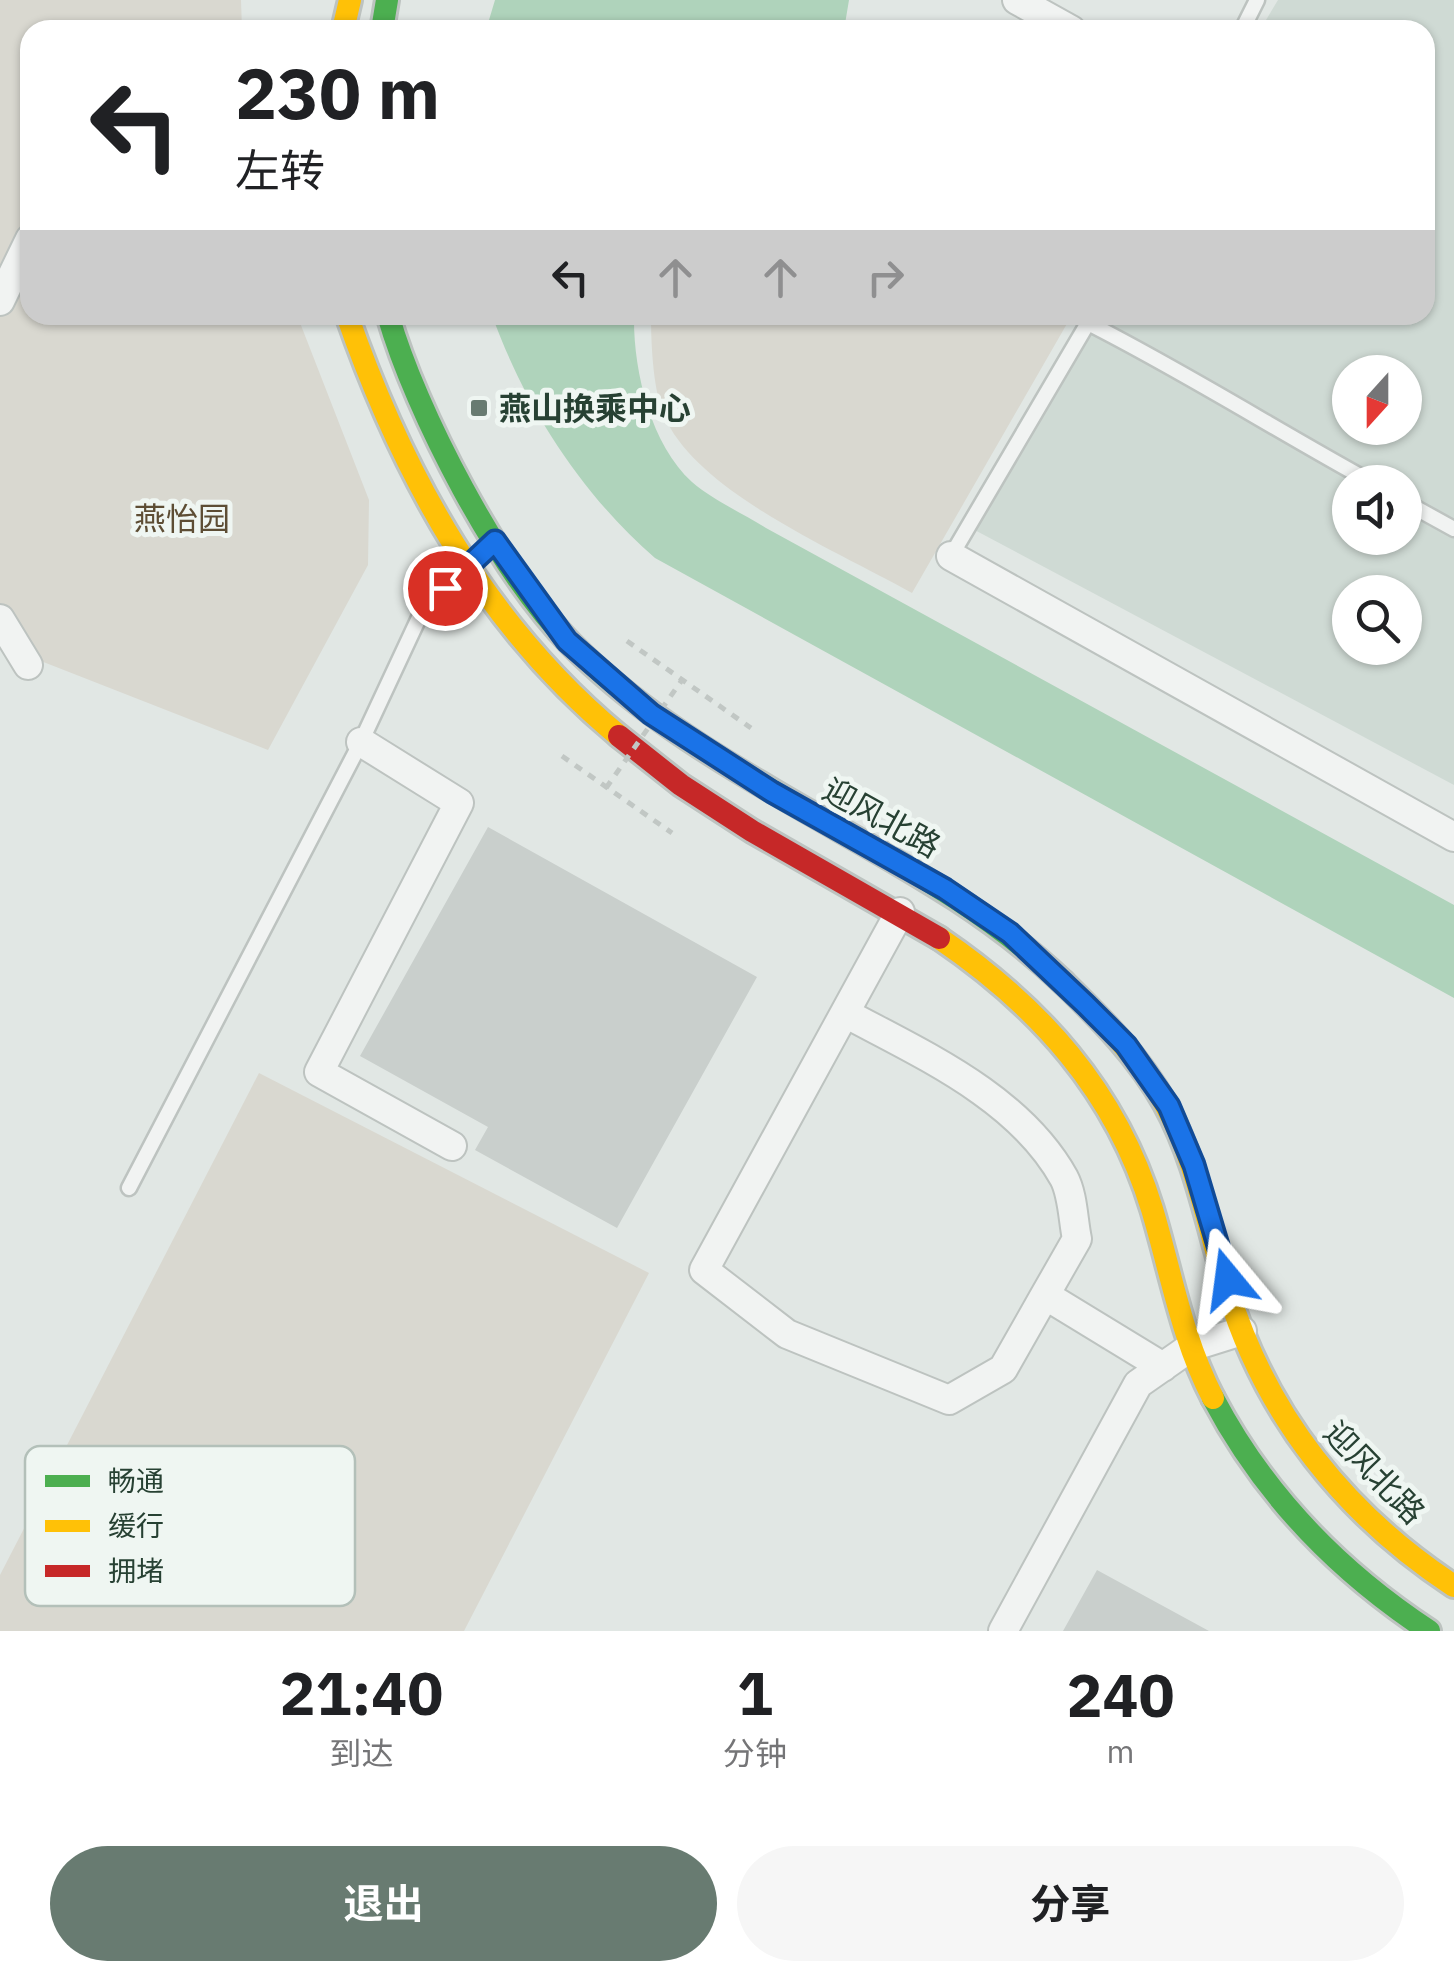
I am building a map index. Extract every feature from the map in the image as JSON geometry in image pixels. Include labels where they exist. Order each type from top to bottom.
[{"type":"street","points":[[1017,0],[1053,20]]},
{"type":"street","points":[[0,301],[20,260]]},
{"type":"street","points":[[350,325],[384,417],[421,493],[466,568],[560,686],[671,780],[751,831],[900,912],[984,965],[1038,1014],[1086,1071],[1120,1126],[1146,1182],[1191,1347],[1226,1420],[1270,1490],[1327,1551],[1391,1608],[1429,1631]]},
{"type":"street","name":"迎风北路","points":[[391,325],[398,354],[422,408],[495,541],[567,641],[651,714],[756,783],[945,889],[1010,933],[1126,1045],[1169,1106],[1194,1165],[1242,1331],[1273,1398],[1308,1456],[1362,1514],[1454,1586]]},
{"type":"street","points":[[951,556],[1454,838]]},
{"type":"street","points":[[0,619],[28,664]]},
{"type":"street","points":[[360,742],[459,803],[320,1072],[452,1146]]},
{"type":"street","points":[[845,1013],[945,1068],[1027,1126],[1066,1181],[1077,1238],[1002,1368],[948,1400],[787,1334],[704,1270],[900,912]]},
{"type":"street","points":[[1046,1295],[1163,1367]]},
{"type":"street","points":[[1003,1631],[1138,1384],[1191,1347],[1242,1331]]},
{"type":"lane","points":[[951,556],[1087,325]]},
{"type":"lane","points":[[1101,325],[1202,388],[1340,465]]},
{"type":"lane","points":[[1422,511],[1454,529]]},
{"type":"lane","points":[[129,1188],[360,742],[424,607],[495,541]]},
{"type":"path","points":[[627,641],[752,728]]},
{"type":"path","points":[[606,788],[682,680]]},
{"type":"path","points":[[562,756],[672,833]]},
{"type":"shaded area","points":[[495,0],[849,0],[846,20],[489,20]]},
{"type":"shaded area","points":[[1278,0],[1454,0],[1454,785],[969,527],[1087,325],[1435,325],[1435,20],[1266,20]]},
{"type":"shaded area","points":[[496,325],[634,325],[641,382],[655,427],[677,466],[692,482],[766,528],[1454,905],[1454,998],[655,558],[603,506],[558,447]]},
{"type":"green space","name":"燕怡园","points":[[0,0],[241,0],[242,20],[20,20],[20,325],[301,325],[369,500],[368,565],[268,750],[0,645]]},
{"type":"green space","points":[[651,325],[1066,325],[912,593],[776,520],[711,474],[685,449],[667,422],[652,355]]},
{"type":"green space","points":[[259,1073],[649,1273],[464,1631],[0,1631],[0,1575],[25,1527],[25,1606],[355,1606],[355,1446],[67,1446]]},
{"type":"building","points":[[488,827],[757,977],[617,1228],[475,1150],[488,1127],[360,1056]]},
{"type":"building","points":[[1097,1570],[1209,1631],[1063,1631]]},
{"type":"traffic: fast","points":[[384,20],[387,0]]},
{"type":"traffic: fast","points":[[391,325],[439,443],[489,534],[544,613],[593,666],[693,742],[960,901],[1063,982]]},
{"type":"traffic: fast","points":[[1213,1398],[1255,1467],[1306,1528],[1364,1583],[1429,1631]]},
{"type":"traffic: slow","points":[[345,20],[350,0]]},
{"type":"traffic: slow","points":[[351,325],[394,433],[454,545],[528,646],[571,693],[619,736]]},
{"type":"traffic: slow","points":[[939,938],[1009,992],[1041,1023],[1070,1055],[1118,1126],[1137,1166],[1185,1329],[1213,1398]]},
{"type":"traffic: slow","points":[[1063,982],[1131,1054],[1165,1104],[1194,1172],[1244,1337],[1288,1421],[1315,1459],[1378,1528],[1454,1586]]},
{"type":"traffic: jam","points":[[619,736],[681,785],[752,831],[939,938]]},
{"type":"place","name":"燕山换乘中心","points":[[479,408]]},
{"type":"route","points":[[445,588],[495,541],[567,641],[651,714],[696,746],[945,889],[1010,933],[1126,1045],[1169,1106],[1194,1165],[1228,1279]]}]
